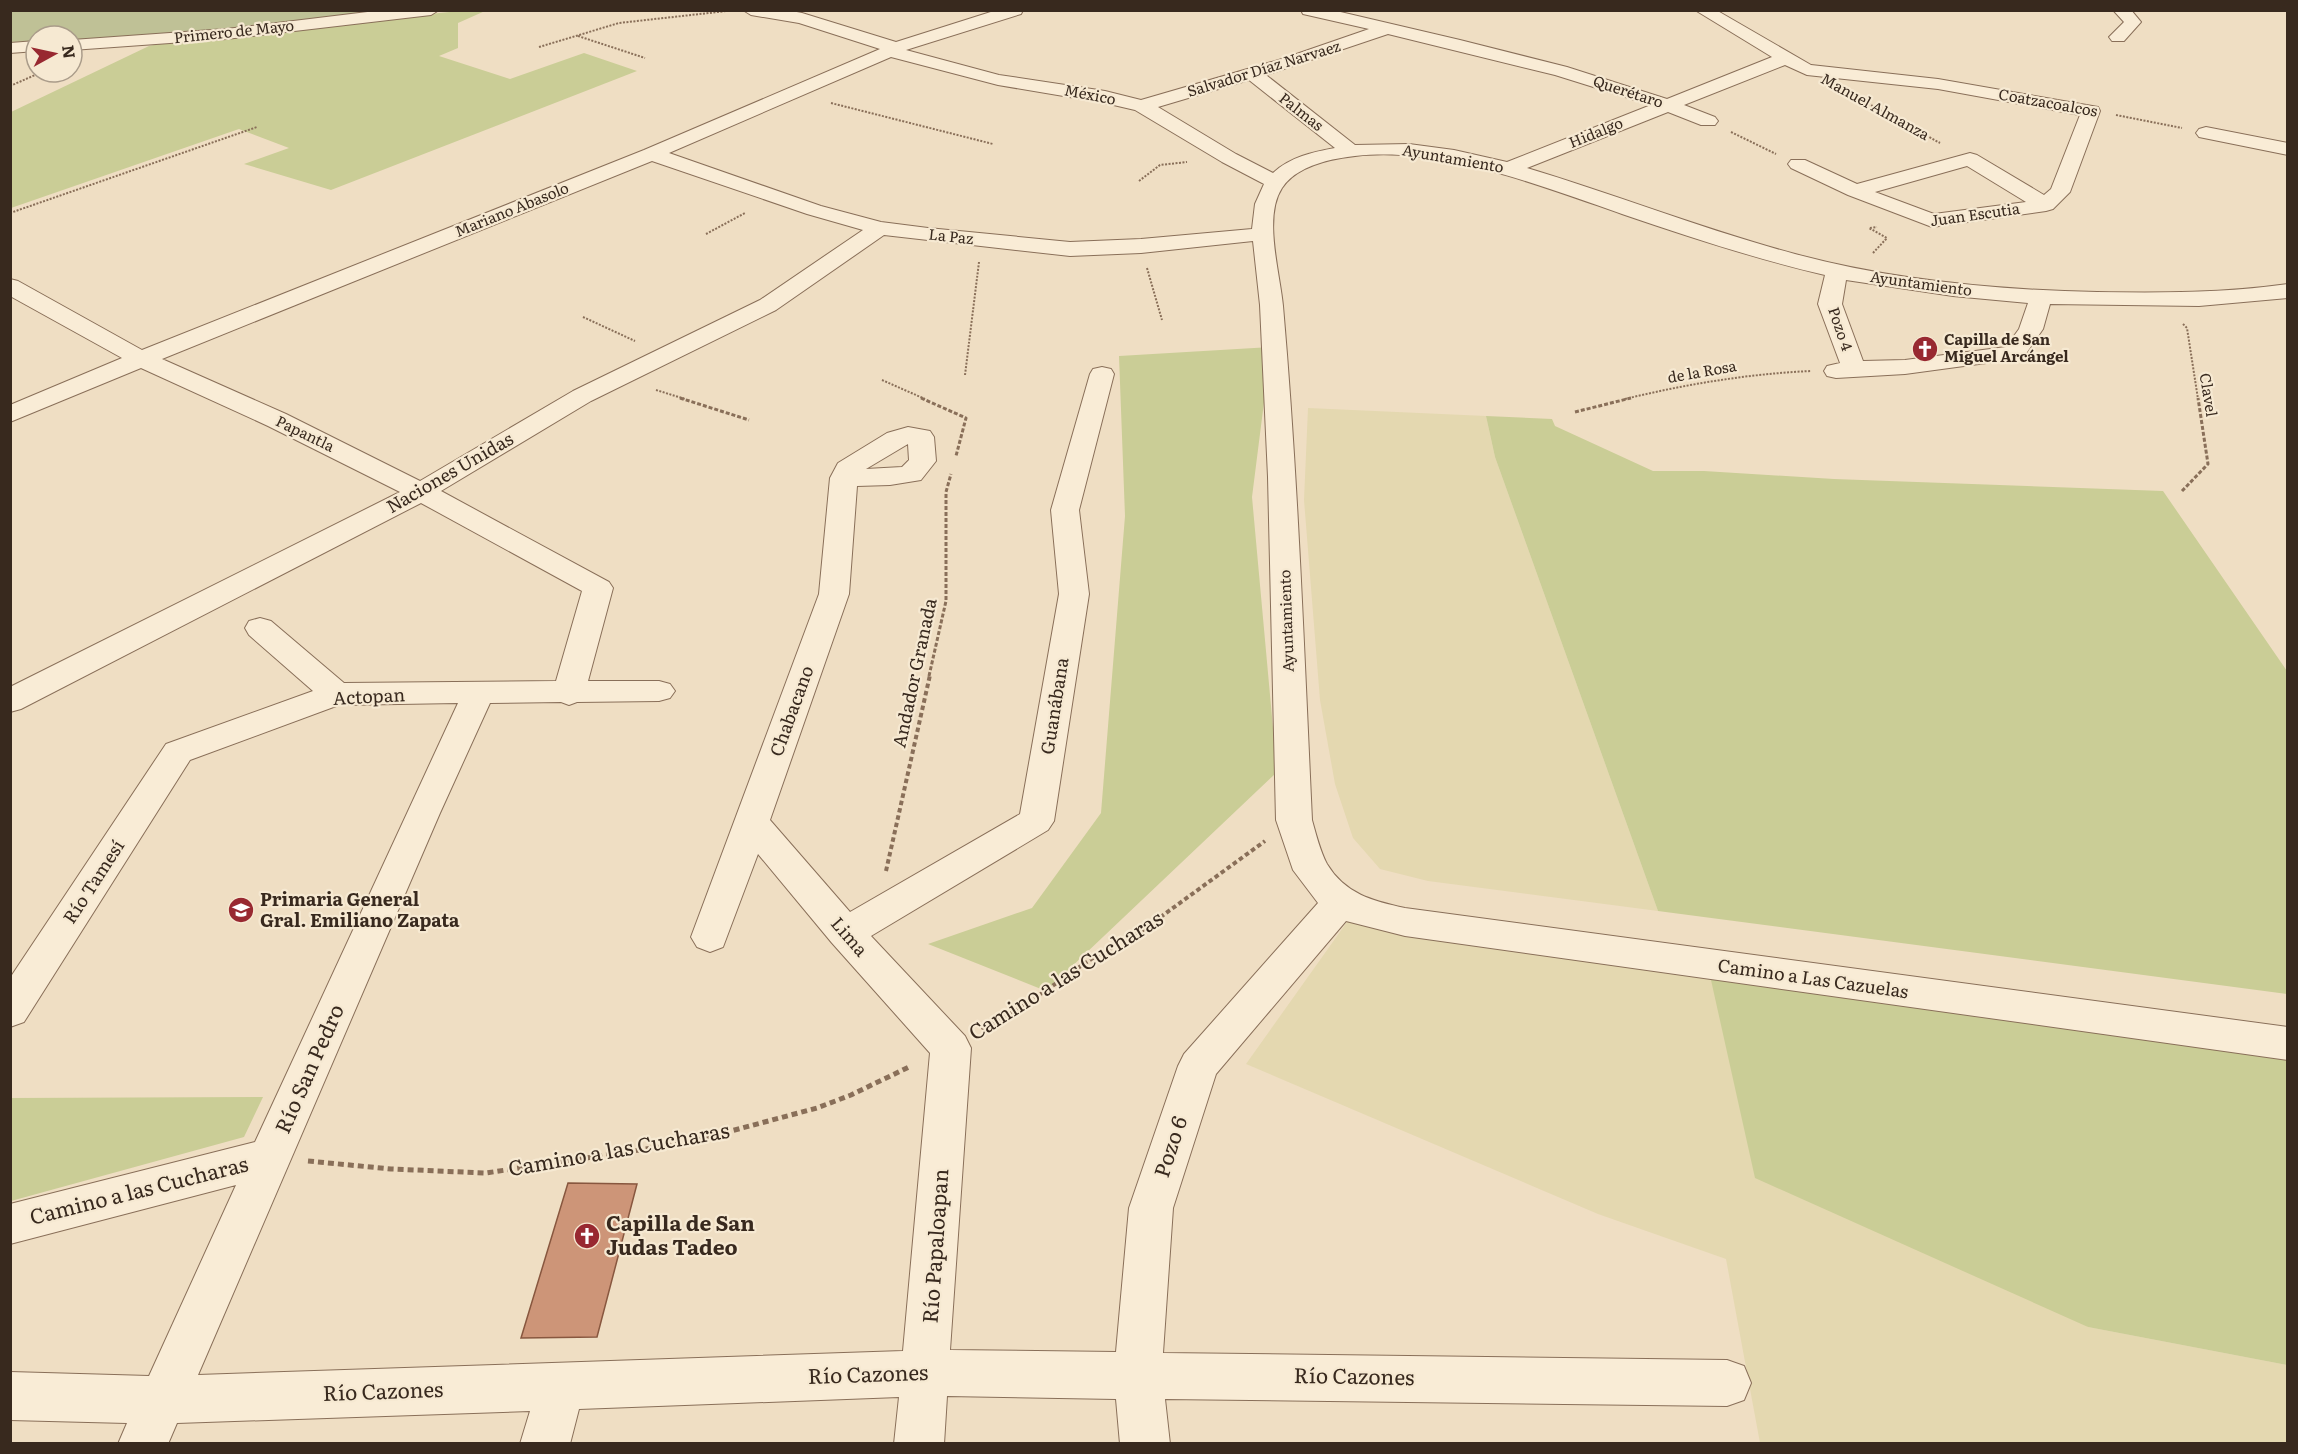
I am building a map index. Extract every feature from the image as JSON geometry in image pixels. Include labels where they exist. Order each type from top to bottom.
[{"type":"street","name":"Primero de Mayo","points":[[84,44],[226,34],[432,10]]},
{"type":"street","points":[[751,10],[802,18],[892,49]]},
{"type":"street","name":"Mariano Abasolo","points":[[10,414],[651,154],[892,49],[1015,10]]},
{"type":"street","name":"Querétaro","points":[[1309,10],[1386,24],[1543,64],[1668,104],[1708,121]]},
{"type":"street","name":"Manuel Almanza","points":[[1703,10],[1784,59],[1807,70]]},
{"type":"street","points":[[2118,37],[2133,22],[2121,10]]},
{"type":"street","name":"Salvador Díaz Narvaez","points":[[1142,106],[1253,74],[1386,24]]},
{"type":"street","name":"México","points":[[892,49],[998,80],[1105,97],[1142,106],[1229,158],[1274,181]]},
{"type":"street","name":"Hidalgo","points":[[1509,168],[1784,59]]},
{"type":"street","name":"Coatzacoalcos","points":[[1807,70],[1938,84],[2091,111]]},
{"type":"street","name":"Palmas","points":[[1253,74],[1349,150]]},
{"type":"street","name":"Juan Escutia","points":[[1932,221],[2046,205],[2060,192],[2091,111]]},
{"type":"street","points":[[2206,133],[2288,149]]},
{"type":"street","name":"Ayuntamiento","points":[[1340,903],[1311,870],[1294,820],[1281,472],[1268,271],[1263,234],[1265,205],[1274,181],[1308,160],[1349,150],[1420,150],[1509,168],[1669,223],[1847,273],[1999,296],[2163,300],[2254,296],[2288,291]]},
{"type":"street","name":"La Paz","points":[[651,154],[774,198],[880,228],[1070,249],[1141,246],[1263,234]]},
{"type":"street","points":[[1855,190],[1970,159],[2046,205]]},
{"type":"street","points":[[1798,164],[1932,221]]},
{"type":"street","name":"Naciones Unidas","points":[[10,701],[421,492],[582,396],[768,305],[880,228]]},
{"type":"street","name":"Pozo 4","points":[[1845,370],[1830,304],[1847,273]]},
{"type":"street","name":"Papantla","points":[[10,286],[141,359],[276,420],[421,492],[598,588],[569,694]]},
{"type":"street","points":[[1845,370],[1905,367],[2014,353],[2031,329],[2041,297]]},
{"type":"street","name":"Guanábana","points":[[861,924],[1036,821],[1074,594],[1065,510],[1102,374]]},
{"type":"street","name":"Chabacano","points":[[710,938],[834,594],[844,478]]},
{"type":"street","points":[[260,627],[336,694]]},
{"type":"street","name":"Actopan","points":[[178,752],[336,694],[569,694],[659,691]]},
{"type":"street","name":"Río San Pedro","points":[[143,1443],[418,823],[478,694]]},
{"type":"street","name":"Río Tamesí","points":[[10,1011],[178,752]]},
{"type":"street","name":"Lima","points":[[752,822],[861,924],[951,1048]]},
{"type":"street","name":"Camino a Las Cazuelas","points":[[1340,903],[1368,914],[1405,922],[2288,1044]]},
{"type":"street","name":"Pozo 6","points":[[1145,1443],[1138,1374],[1150,1208],[1198,1066],[1340,903]]},
{"type":"street","name":"Río Papaloapan","points":[[919,1443],[951,1048]]},
{"type":"street","name":"Camino a las Cucharas","points":[[10,1224],[270,1157]]},
{"type":"street","name":"Río Cazones","points":[[10,1396],[162,1400],[926,1373],[1727,1383]]},
{"type":"street","points":[[545,1443],[562,1385]]},
{"type":"path","points":[[538,47],[619,23],[728,11]]},
{"type":"path","points":[[577,35],[645,58]]},
{"type":"path","name":"Manuel Almanza","points":[[1807,70],[1970,159]]},
{"type":"path","points":[[10,86],[24,80]]},
{"type":"path","points":[[794,93],[993,144]]},
{"type":"path","name":"Coatzacoalcos","points":[[2091,111],[2206,133]]},
{"type":"path","points":[[1708,121],[1798,164]]},
{"type":"path","points":[[10,213],[257,127]]},
{"type":"path","points":[[1139,181],[1160,165],[1229,158]]},
{"type":"path","points":[[706,234],[774,198]]},
{"type":"path","name":"Juan Escutia","points":[[1847,273],[1871,265],[1871,256],[1887,238],[1869,228],[1932,221]]},
{"type":"path","points":[[965,375],[982,240]]},
{"type":"path","points":[[1141,246],[1162,320]]},
{"type":"path","name":"Clavel","points":[[2163,300],[2187,328],[2208,464],[2182,492]]},
{"type":"path","points":[[583,316],[665,355]]},
{"type":"path","name":"de la Rosa","points":[[1575,412],[1681,385],[1762,373],[1845,370]]},
{"type":"path","points":[[618,378],[749,420]]},
{"type":"path","points":[[882,380],[966,418],[954,460]]},
{"type":"path","name":"Andador Granada","points":[[861,924],[946,602],[946,492],[952,471]]},
{"type":"path","name":"Camino a las Cucharas","points":[[270,1157],[391,1169],[486,1173],[686,1143],[817,1108],[851,1095],[951,1048],[1025,1005],[1088,961],[1140,932],[1294,820]]},
{"type":"shaded area","points":[[1308,408],[1486,416],[1495,457],[1658,911],[1428,881],[1380,869],[1353,838],[1335,784],[1320,700],[1304,500]]},
{"type":"shaded area","points":[[1352,915],[1709,971],[2088,1327],[2287,1365],[2287,1443],[1760,1443],[1726,1259],[1598,1214],[1246,1064]]},
{"type":"green space","points":[[11,11],[395,11],[223,31],[84,39],[84,24],[24,24],[24,41],[11,42]]},
{"type":"green space","points":[[459,11],[485,11],[458,23],[458,48],[439,56],[510,79],[584,53],[637,71],[331,190],[244,164],[289,148],[239,129],[11,208],[11,112],[70,84],[84,84],[84,77],[149,46],[178,40]]},
{"type":"green space","points":[[1271,347],[1252,497],[1277,772],[1046,991],[928,944],[1032,908],[1101,813],[1125,516],[1119,356]]},
{"type":"green space","points":[[1486,416],[1552,419],[1555,426],[1653,471],[1704,471],[1834,479],[2163,491],[2287,671],[2287,994],[1658,911],[1495,457]]},
{"type":"green space","points":[[1709,971],[2287,1057],[2287,1365],[2088,1327],[1755,1178]]},
{"type":"green space","points":[[263,1097],[244,1137],[11,1201],[11,1098]]},
{"type":"building","name":"Capilla de San Judas Tadeo","points":[[568,1183],[637,1184],[597,1337],[521,1338]]},
{"type":"place","name":"Capilla de San Miguel Arcángel","points":[[1925,349]]},
{"type":"place","name":"Primaria General Gral. Emiliano Zapata","points":[[241,910]]},
{"type":"place","name":"Capilla de San Judas Tadeo","points":[[587,1236]]}]
